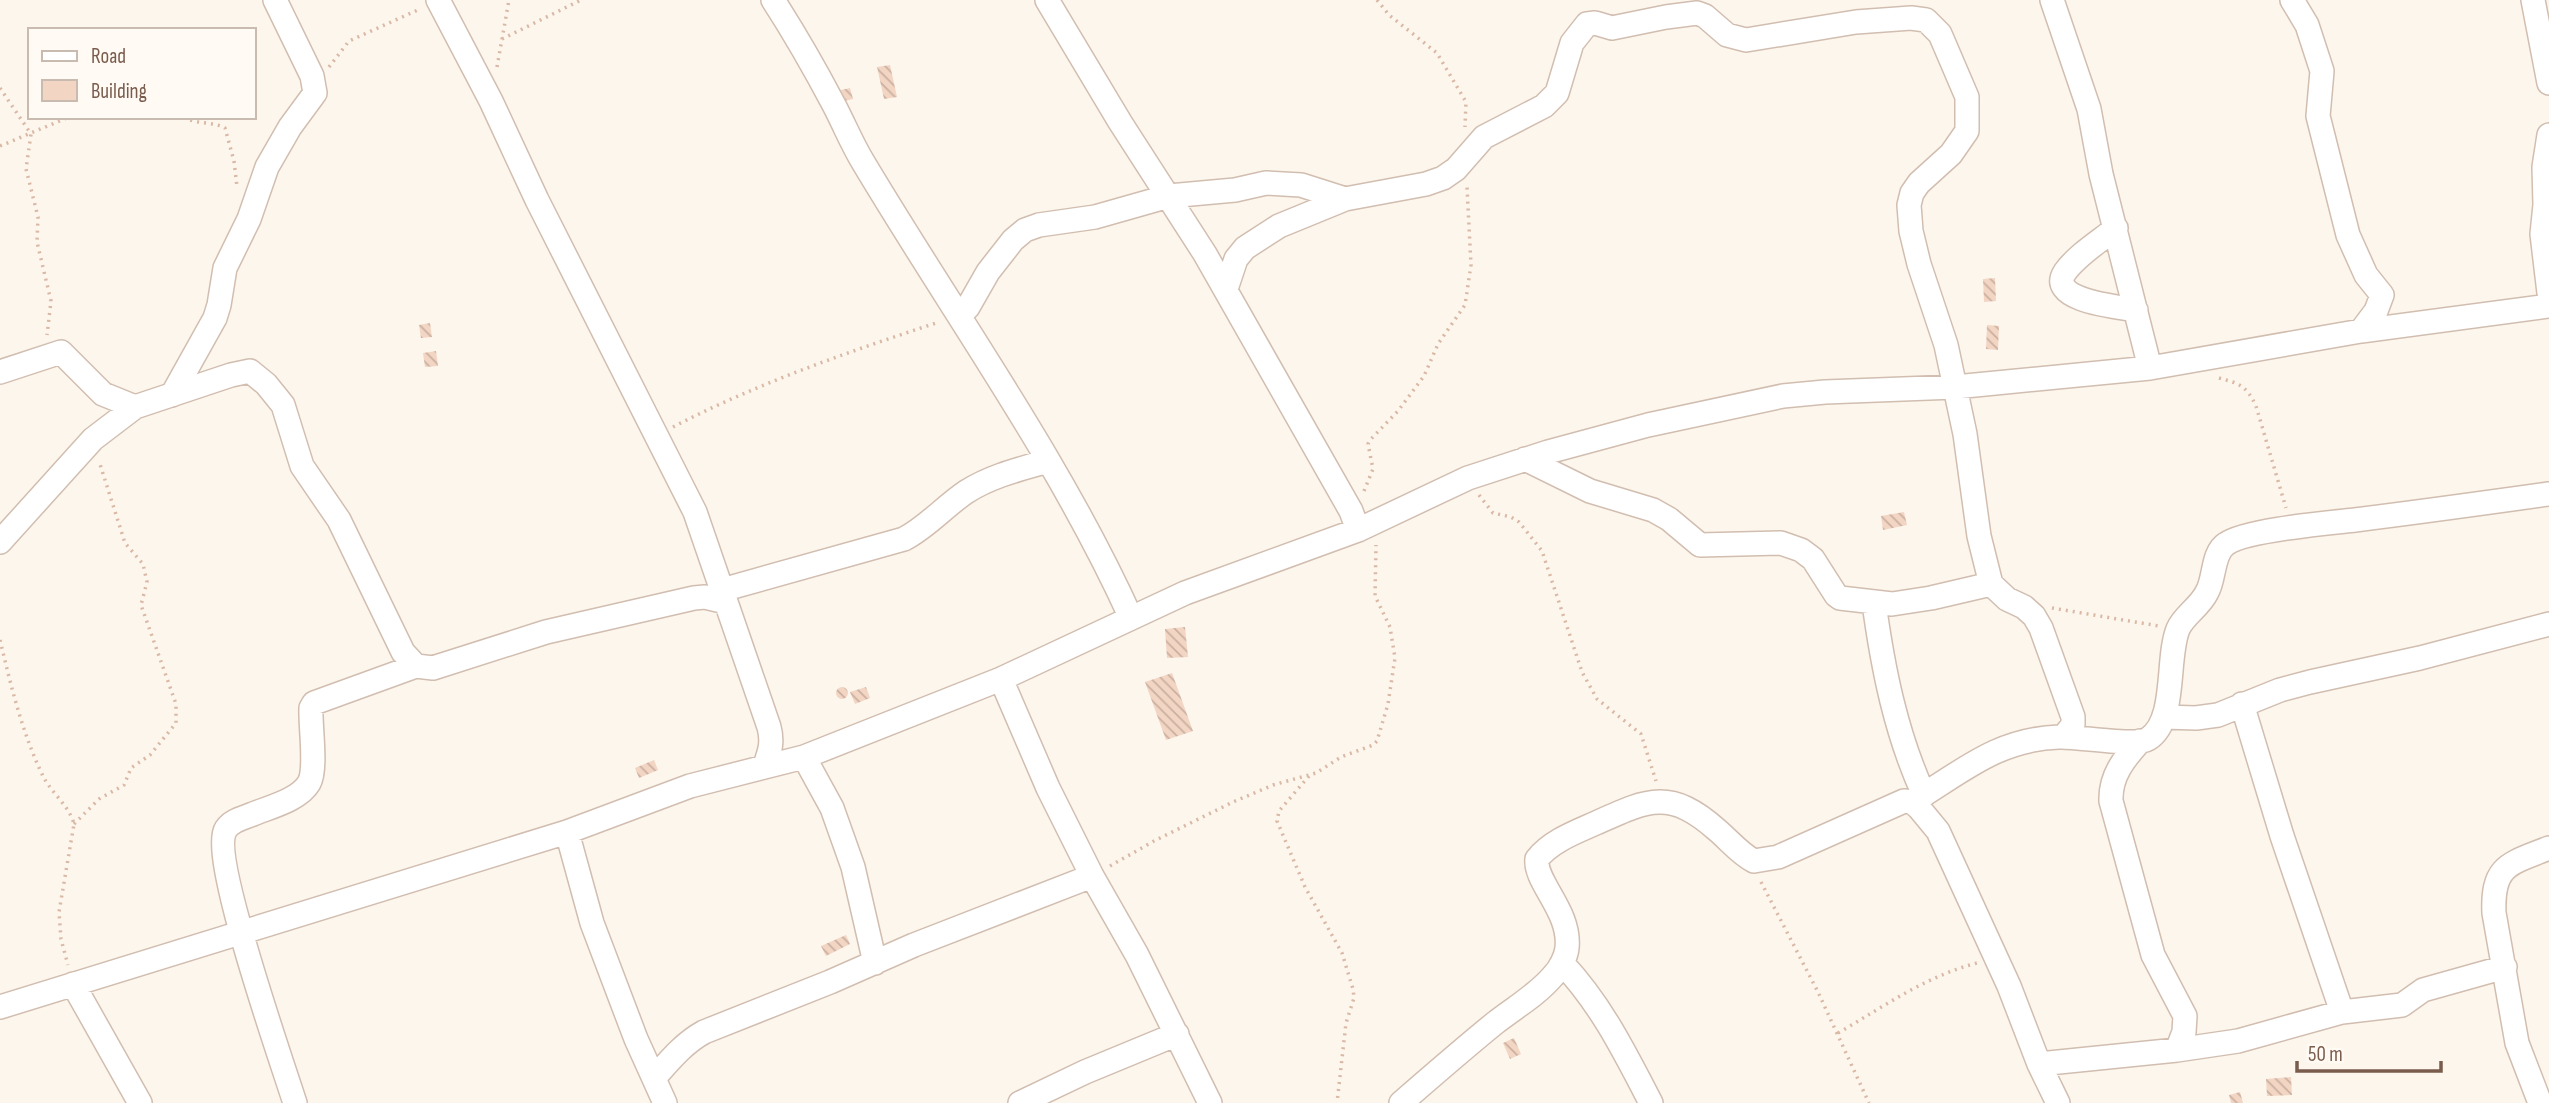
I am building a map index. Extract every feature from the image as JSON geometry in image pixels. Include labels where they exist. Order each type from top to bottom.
[{"type":"street","points":[[172,395],[215,318],[225,268],[249,219],[267,167],[290,127],[313,98],[315,87],[312,76],[275,0]]},
{"type":"street","points":[[438,0],[695,512],[772,738],[765,765]]},
{"type":"street","points":[[773,0],[813,64],[862,160],[1048,461],[1103,556],[1131,618]]},
{"type":"street","points":[[1047,0],[1120,122],[1226,289],[1362,521]]},
{"type":"street","points":[[2052,0],[2089,109],[2101,174],[2150,368]]},
{"type":"street","points":[[2292,0],[2307,24],[2322,71],[2318,116],[2348,235],[2366,275],[2382,295],[2376,311],[2361,331]]},
{"type":"street","points":[[2533,0],[2549,83]]},
{"type":"street","points":[[1226,289],[1237,258],[1245,248],[1279,226],[1345,199],[1426,184],[1443,178],[1456,169],[1484,137],[1552,100],[1557,93],[1572,43],[1587,24],[1595,23],[1612,28],[1697,13],[1705,16],[1727,35],[1746,40],[1856,22],[1911,18],[1926,20],[1940,34],[1967,97],[1969,118],[1967,131],[1951,154],[1919,183],[1912,193],[1909,205],[1915,251],[1946,345],[1965,434],[1979,536],[1991,584],[2007,599],[2024,607],[2034,616],[2041,628],[2073,717],[2073,725],[2064,736]]},
{"type":"street","points":[[2549,135],[2544,167],[2545,205],[2542,234],[2549,293]]},
{"type":"street","points":[[960,315],[968,307],[999,256],[1025,230],[1039,225],[1095,217],[1169,196],[1284,182],[1345,199]]},
{"type":"street","points":[[2116,228],[2065,272],[2063,287],[2086,301],[2136,310]]},
{"type":"street","points":[[0,1007],[568,832],[690,786],[804,757],[1001,679],[1185,593],[1468,478],[1525,459],[1648,425],[1783,396],[1955,387],[2150,368],[2361,331],[2549,306]]},
{"type":"street","points":[[0,372],[61,352],[103,394],[135,407]]},
{"type":"street","points":[[0,542],[93,439],[135,407],[250,371],[282,405],[302,466],[340,520],[403,652],[416,666]]},
{"type":"street","points":[[1525,459],[1590,491],[1653,510],[1669,519],[1700,545],[1781,543],[1801,550],[1813,559],[1838,597],[1874,603],[1914,602],[1991,584]]},
{"type":"street","points":[[295,1103],[240,932],[223,842],[226,829],[234,821],[289,798],[309,782],[312,766],[311,708],[314,704],[416,666],[433,668],[546,632],[694,598],[724,596],[790,569],[904,539],[984,481],[1048,461]]},
{"type":"street","points":[[1401,1103],[1554,976],[1567,950],[1567,927],[1537,868],[1537,859],[1550,847],[1573,834],[1648,801],[1674,802],[1714,827],[1750,859],[1766,860],[1904,801],[1918,799],[1981,757],[1998,749],[2038,738],[2064,736],[2140,741],[2149,739],[2164,717],[2171,660],[2178,630],[2208,591],[2221,547],[2235,539],[2291,527],[2549,494]]},
{"type":"street","points":[[1874,603],[1887,684],[1918,799],[1938,831],[2058,1103]]},
{"type":"street","points":[[2164,717],[2196,718],[2218,715],[2242,704],[2310,682],[2420,658],[2549,624]]},
{"type":"street","points":[[1001,679],[1048,788],[1092,876],[1137,955],[1210,1103]]},
{"type":"street","points":[[2242,704],[2282,836],[2342,1012]]},
{"type":"street","points":[[2140,741],[2112,781],[2111,801],[2153,955],[2185,1016],[2184,1032],[2177,1050]]},
{"type":"street","points":[[804,757],[822,786],[853,867],[875,963]]},
{"type":"street","points":[[568,832],[592,923],[636,1039],[665,1103]]},
{"type":"street","points":[[2540,1103],[2517,1043],[2494,913],[2494,894],[2498,877],[2507,866],[2549,848]]},
{"type":"street","points":[[654,1077],[685,1045],[704,1032],[914,945],[1092,876]]},
{"type":"street","points":[[1562,963],[1583,985],[1610,1026],[1651,1103]]},
{"type":"street","points":[[2039,1064],[2238,1041],[2342,1012],[2402,1005],[2423,990],[2505,967]]},
{"type":"street","points":[[72,984],[140,1103]]},
{"type":"street","points":[[1020,1103],[1085,1072],[1177,1034]]},
{"type":"path","points":[[312,76],[333,64],[349,41],[438,0]]},
{"type":"path","points":[[491,101],[509,0]]},
{"type":"path","points":[[502,39],[581,0]]},
{"type":"path","points":[[1092,876],[1154,841],[1233,802],[1273,785],[1310,776],[1348,754],[1373,746],[1380,736],[1395,658],[1390,627],[1375,596],[1359,502],[1373,469],[1368,443],[1398,411],[1424,376],[1438,344],[1465,305],[1471,265],[1463,138],[1467,108],[1461,92],[1437,53],[1389,16],[1377,0]]},
{"type":"path","points":[[0,88],[30,134],[26,169],[38,216],[37,242],[51,301],[48,319],[49,354]]},
{"type":"path","points":[[0,146],[64,119]]},
{"type":"path","points":[[187,119],[218,124],[225,128],[234,160],[237,189]]},
{"type":"path","points":[[656,436],[722,401],[810,365],[960,315]]},
{"type":"path","points":[[2212,376],[2243,386],[2250,393],[2291,527]]},
{"type":"path","points":[[74,824],[99,799],[124,785],[131,768],[150,755],[177,719],[176,704],[141,605],[146,582],[143,564],[125,542],[93,439]]},
{"type":"path","points":[[1468,478],[1490,510],[1496,515],[1515,519],[1542,551],[1582,672],[1597,699],[1641,734],[1653,774],[1667,802]]},
{"type":"path","points":[[2024,607],[2068,610],[2178,630]]},
{"type":"path","points":[[0,640],[32,753],[45,782],[69,811],[74,824],[59,912],[61,939],[72,984]]},
{"type":"path","points":[[1310,776],[1279,811],[1277,821],[1305,887],[1342,953],[1353,989],[1354,998],[1346,1023],[1337,1103]]},
{"type":"path","points":[[1750,859],[1838,1033],[1869,1103]]},
{"type":"path","points":[[1838,1033],[1929,979],[1951,970],[1996,959]]},
{"type":"building","points":[[890,65],[897,97],[884,99],[877,67]]},
{"type":"building","points":[[850,88],[853,99],[840,102],[837,91]]},
{"type":"building","points":[[1995,278],[1996,301],[1984,302],[1983,279]]},
{"type":"building","points":[[430,323],[432,337],[421,338],[419,325]]},
{"type":"building","points":[[1987,325],[1999,326],[1998,350],[1986,349]]},
{"type":"building","points":[[436,351],[438,366],[425,367],[423,353]]},
{"type":"building","points":[[1904,512],[1907,525],[1883,530],[1881,516]]},
{"type":"building","points":[[1185,627],[1188,657],[1167,658],[1165,629]]},
{"type":"building","points":[[1172,673],[1193,731],[1166,740],[1145,682]]},
{"type":"building","points":[[866,687],[870,698],[855,704],[850,692]]},
{"type":"building","points":[[837,688],[847,688],[847,698],[837,698]]},
{"type":"building","points":[[654,760],[658,770],[639,778],[635,768]]},
{"type":"building","points":[[846,935],[850,944],[826,956],[821,946]]},
{"type":"building","points":[[1514,1038],[1521,1054],[1510,1059],[1503,1043]]},
{"type":"building","points":[[2291,1077],[2292,1095],[2267,1096],[2266,1079]]},
{"type":"building","points":[[2240,1092],[2243,1103],[2231,1103],[2229,1095]]}]
